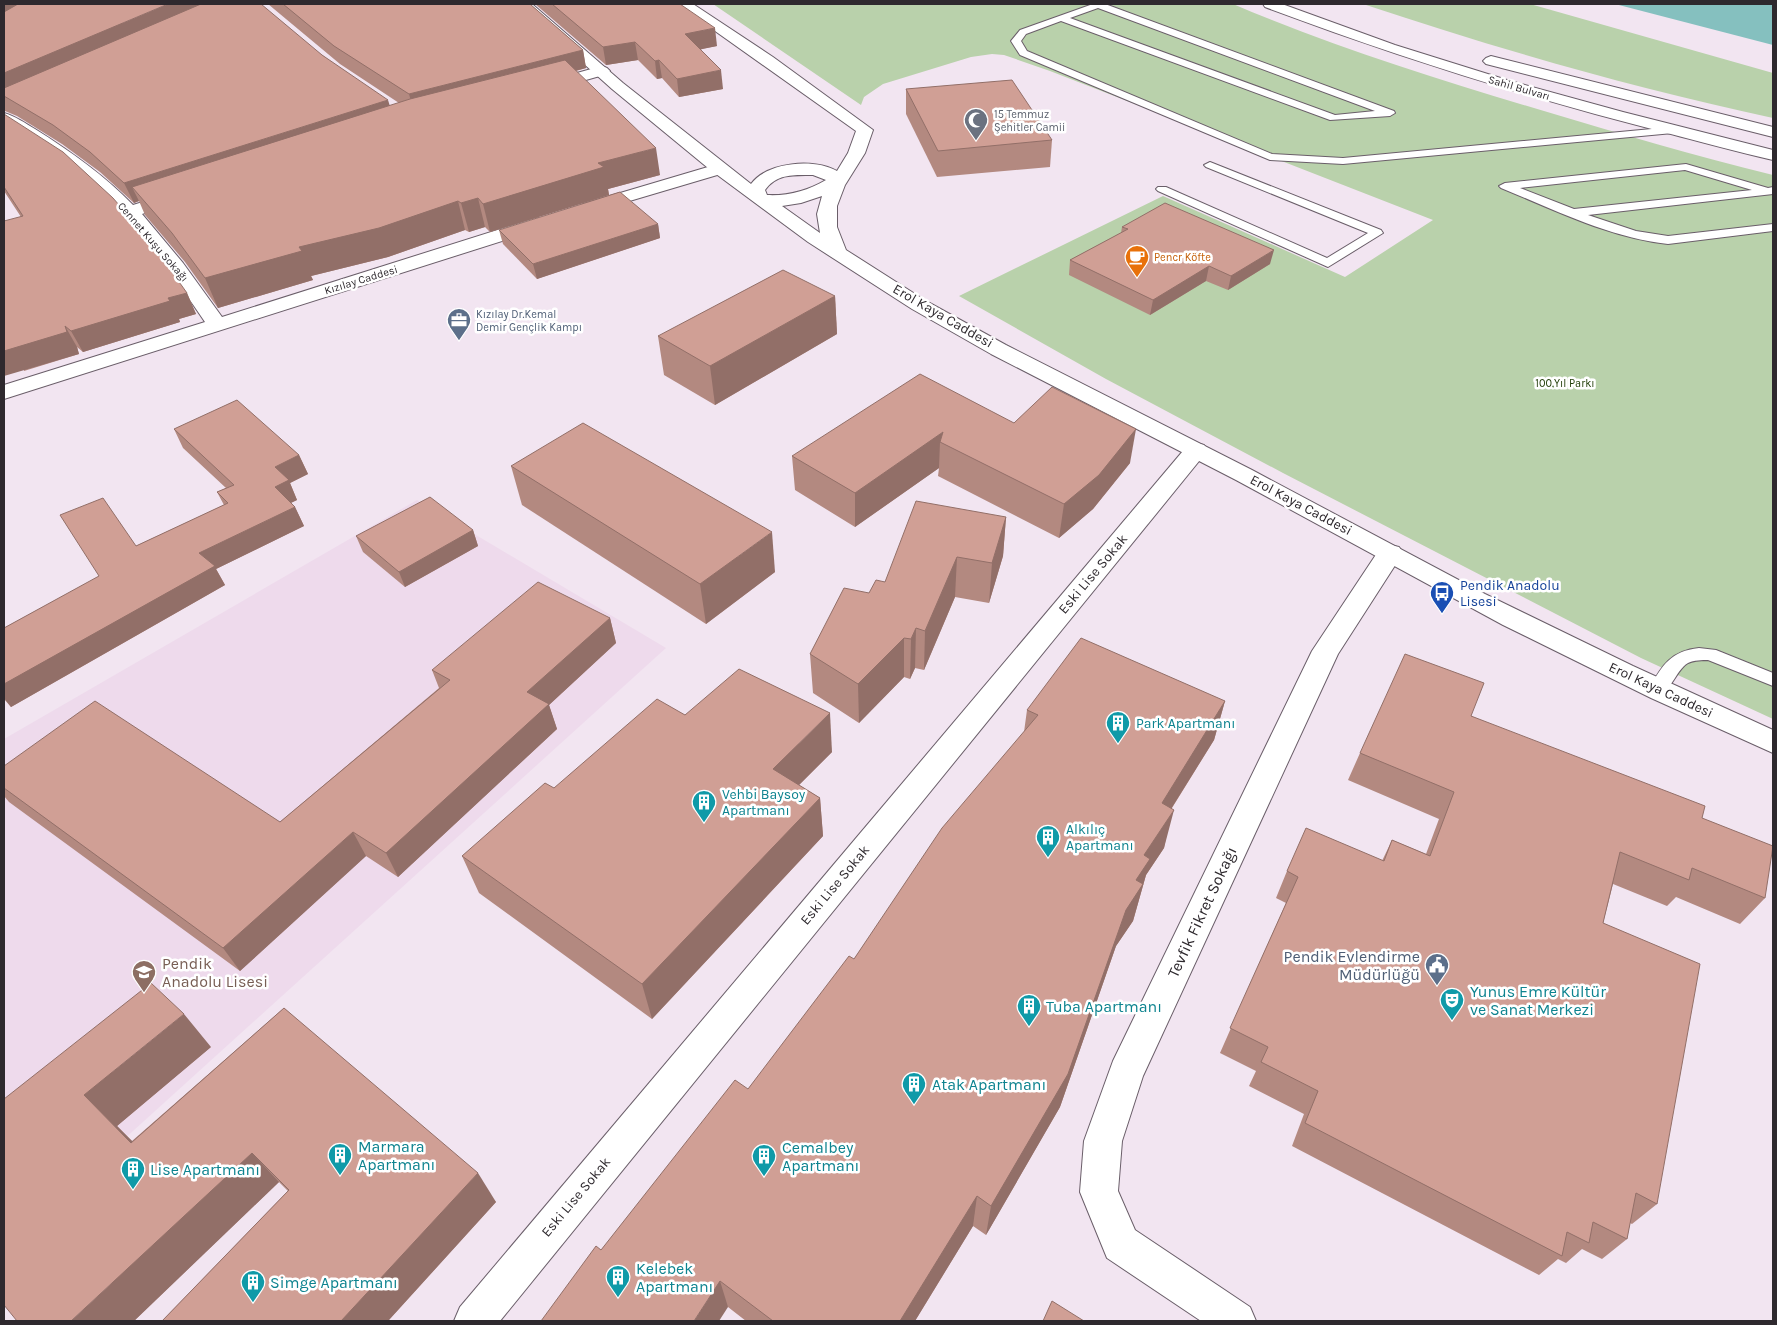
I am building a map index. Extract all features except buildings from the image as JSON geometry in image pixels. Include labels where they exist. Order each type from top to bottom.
[{"type":"main road","name":"Erol Kaya Caddesi","points":[[524,4],[718,169],[837,252],[920,305],[1090,398],[1196,450],[1478,601],[1658,689],[1773,742]]},
{"type":"main road","points":[[684,4],[865,130],[861,145],[854,158],[831,190],[827,223],[837,252]]},
{"type":"main road","name":"Sahil Bulvarı","points":[[1270,4],[1335,29],[1463,72],[1673,130],[1773,155]]},
{"type":"main road","name":"Sahil Bulvarı","points":[[1479,58],[1654,104],[1773,132]]},
{"type":"main road","points":[[535,89],[602,71]]},
{"type":"main road","name":"Cennet Kuşu Sokağı","points":[[4,118],[75,163],[130,212],[190,283],[217,325]]},
{"type":"main road","name":"Kızılay Caddesi","points":[[4,392],[718,169]]},
{"type":"main road","points":[[813,170],[828,173],[838,180],[820,192],[801,199],[761,200],[756,190],[767,175],[781,171],[813,170]]},
{"type":"main road","points":[[130,212],[195,190]]},
{"type":"main road","name":"Eski Lise Sokak","points":[[474,1321],[1196,450]]},
{"type":"main road","name":"Tevfik Fikret Sokağı","points":[[1236,1321],[1121,1244],[1099,1192],[1103,1141],[1126,1073],[1326,651],[1390,553]]},
{"type":"lane","points":[[1060,18],[1334,118],[1390,113],[1099,5],[1060,18],[1022,32],[1016,41],[1024,54],[1270,157],[1343,161],[1673,130]]},
{"type":"lane","points":[[1162,189],[1328,262],[1377,233],[1210,165]]},
{"type":"lane","points":[[1771,191],[1686,167],[1506,186],[1633,235],[1656,239],[1686,238],[1773,228]]},
{"type":"lane","points":[[1572,213],[1771,191]]},
{"type":"lane","points":[[1658,689],[1676,662],[1689,654],[1698,653],[1710,654],[1773,680]]},
{"type":"shaded area","points":[[1615,4],[1773,4],[1773,45]]},
{"type":"shaded area","name":"Pendik Anadolu Lisesi","points":[[417,500],[666,648],[4,1248],[4,739]]},
{"type":"green space","name":"100.Yıl Parkı","points":[[713,4],[1233,4],[1348,49],[1426,75],[1630,136],[1773,175],[1773,719],[1641,658],[1283,473],[1106,379],[959,296],[1163,196],[1345,277],[1433,220],[1050,71],[1004,55],[992,54],[971,57],[883,84],[864,97],[861,105]]},
{"type":"green space","points":[[1363,4],[1530,4],[1773,73],[1773,118],[1669,94],[1566,67],[1464,37]]},
{"type":"place","name":"15 Temmuz Şehitler Camii","points":[[976,141]]},
{"type":"place","name":"Pencr Köfte","points":[[1137,278]]},
{"type":"place","name":"Kızılay Dr.Kemal Demir Gençlik Kampı","points":[[459,341]]},
{"type":"place","name":"Pendi̇k Anadolu Li̇sesi̇","points":[[1442,614]]},
{"type":"place","name":"Park Apartmanı","points":[[1118,744]]},
{"type":"place","name":"Vehbi Baysoy Apartmanı","points":[[704,823]]},
{"type":"place","name":"Alkılıç Apartmanı","points":[[1048,858]]},
{"type":"place","name":"Pendik Evlendirme Müdürlüğü","points":[[1437,986]]},
{"type":"place","name":"Pendik Anadolu Lisesi","points":[[144,993]]},
{"type":"place","name":"Yunus Emre Kültür ve Sanat Merkezi","points":[[1452,1021]]},
{"type":"place","name":"Tuba Apartmanı","points":[[1029,1027]]},
{"type":"place","name":"Atak Apartmanı","points":[[914,1105]]},
{"type":"place","name":"Marmara Apartmanı","points":[[340,1176]]},
{"type":"place","name":"Cemalbey Apartmanı","points":[[764,1177]]},
{"type":"place","name":"Lise Apartmanı","points":[[133,1190]]},
{"type":"place","name":"Kelebek Apartmanı","points":[[618,1298]]},
{"type":"place","name":"Simge Apartmanı","points":[[253,1303]]}]
